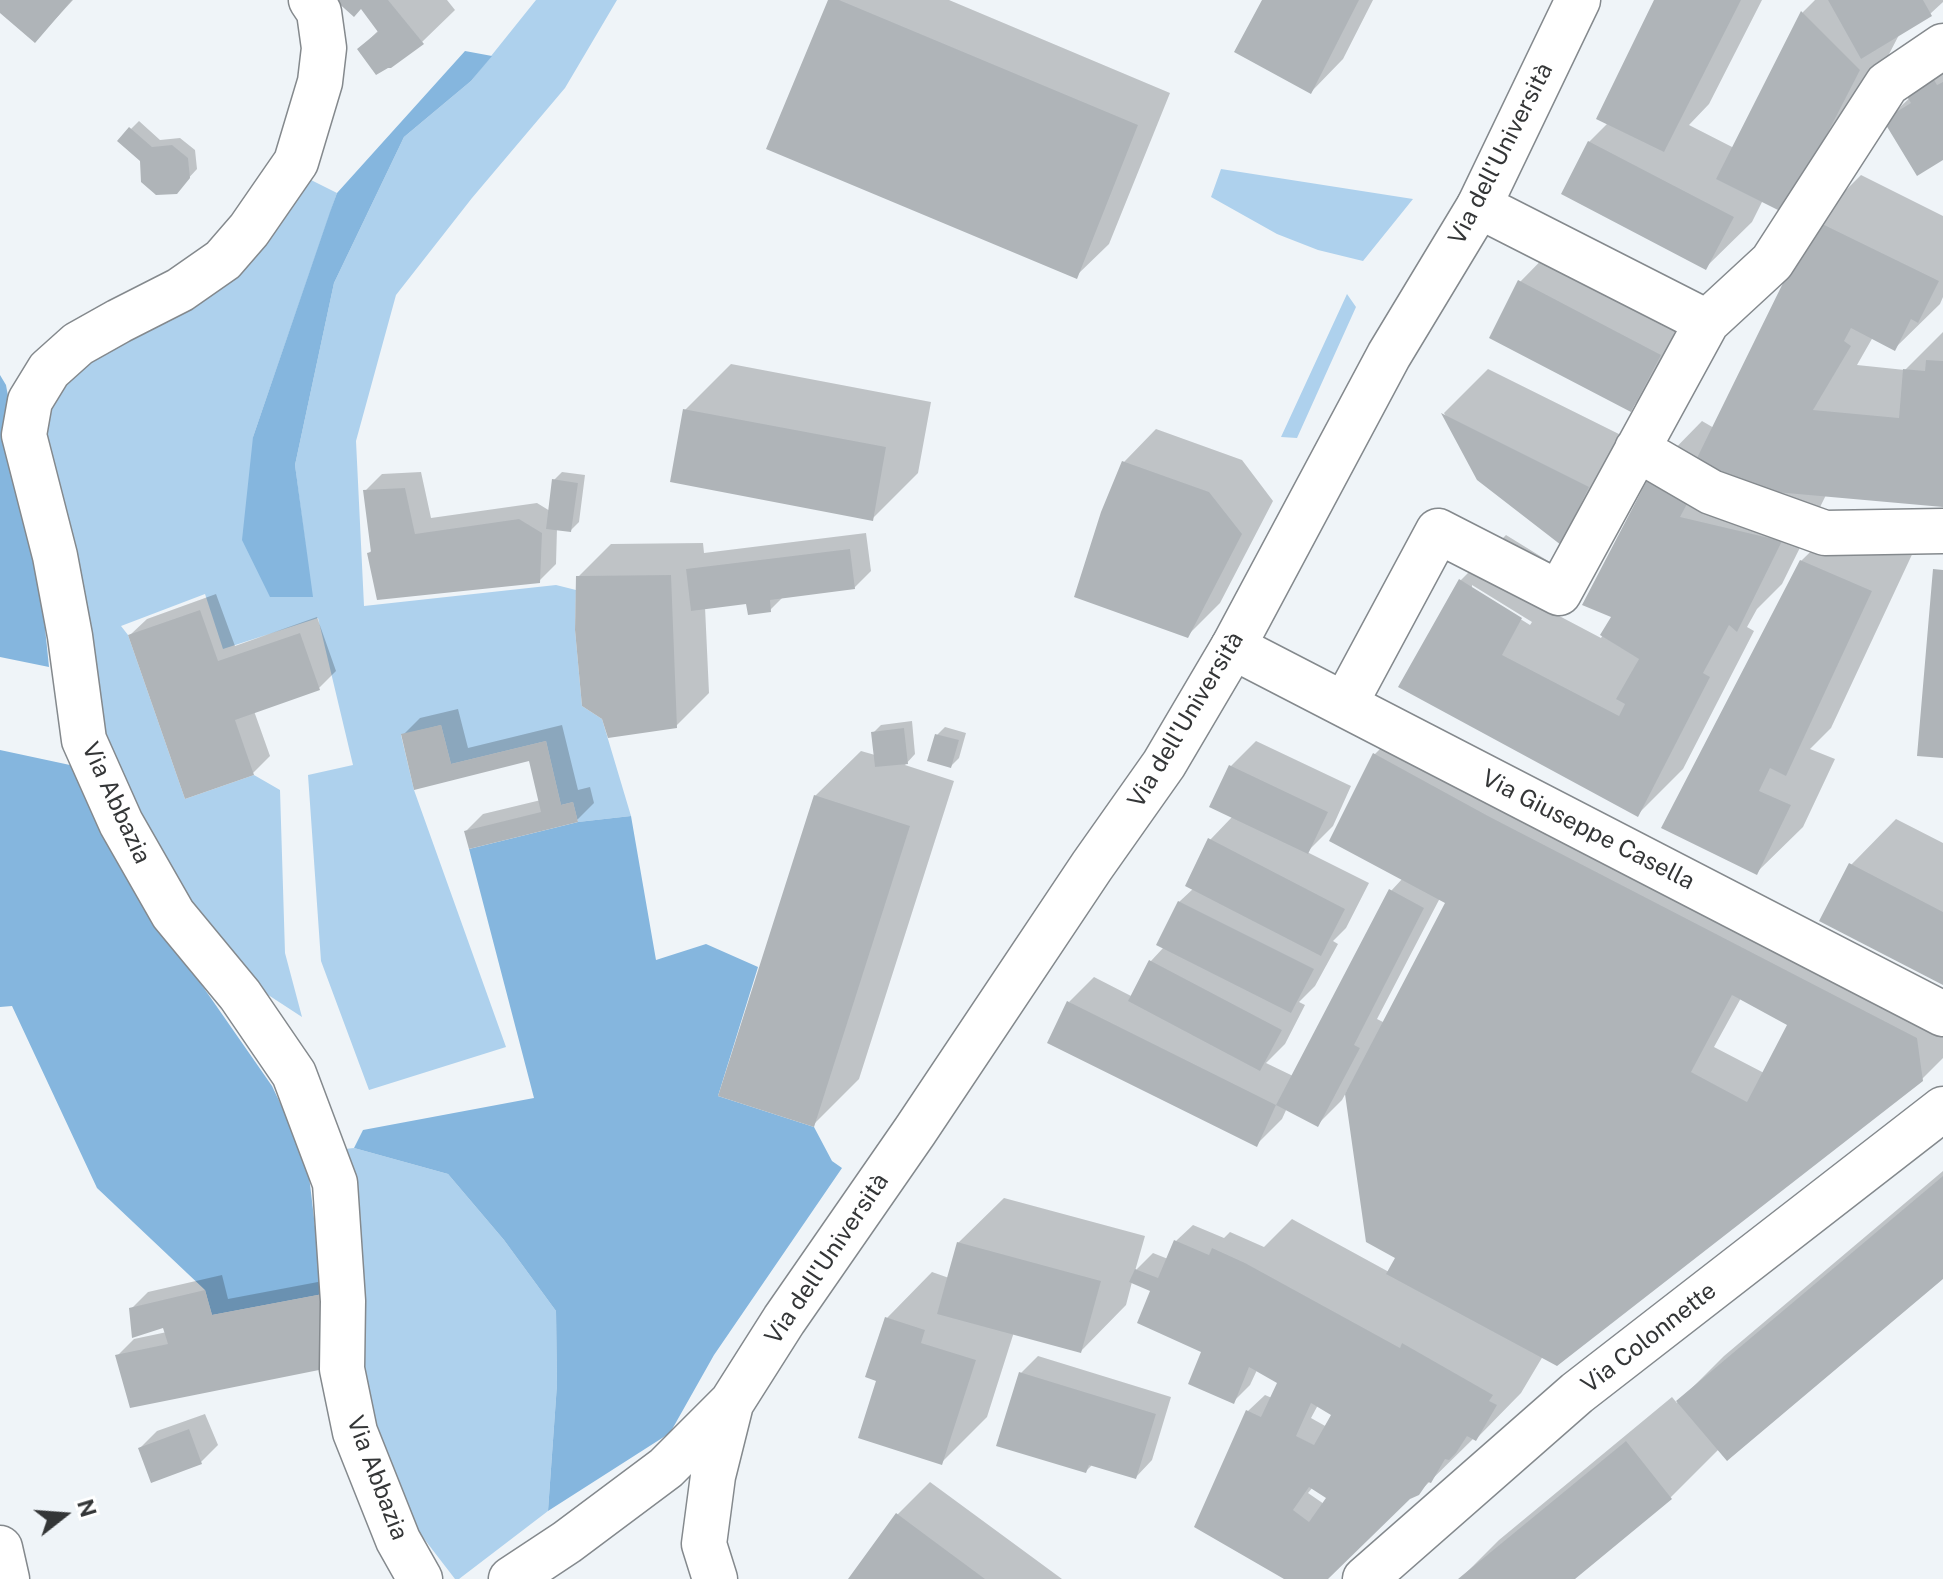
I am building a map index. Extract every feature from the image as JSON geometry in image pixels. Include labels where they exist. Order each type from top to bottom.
[{"type":"street","name":"Via Abbazia","points":[[311,0],[319,12],[324,48],[320,82],[296,162],[249,230],[223,260],[180,290],[78,344],[49,370],[30,401],[24,435],[58,570],[84,740],[121,823],[173,914],[240,995],[294,1074],[335,1183],[343,1301],[342,1369],[355,1432],[398,1540],[420,1579]]},
{"type":"street","name":"Via dell'Università","points":[[511,1579],[567,1542],[666,1468],[732,1402],[784,1320],[1164,764],[1233,647],[1389,355],[1479,206],[1578,0]]},
{"type":"street","points":[[1345,704],[1438,531],[1559,593],[1707,322],[1772,262],[1887,84],[1943,46]]},
{"type":"street","points":[[1479,206],[1707,322]]},
{"type":"street","points":[[1637,449],[1711,492],[1825,533],[1943,531]]},
{"type":"street","name":"Via Giuseppe Casella","points":[[1233,647],[1943,1014]]},
{"type":"street","name":"Via Colonnette","points":[[1365,1579],[1577,1393],[1943,1109]]},
{"type":"street","name":"Via dell'Università","points":[[715,1579],[704,1544],[713,1476],[732,1402]]},
{"type":"street","points":[[0,1548],[7,1579]]},
{"type":"shaded area","points":[[536,0],[617,0],[565,88],[472,198],[396,295],[356,441],[364,606],[556,585],[576,590],[575,630],[582,706],[602,719],[631,816],[578,822],[573,802],[561,805],[546,741],[451,764],[441,725],[401,735],[414,790],[506,1047],[369,1090],[321,961],[308,775],[353,765],[318,618],[223,649],[205,594],[121,626],[128,635],[185,799],[254,775],[280,790],[285,953],[302,1017],[256,987],[135,828],[98,739],[39,450],[45,395],[65,367],[251,247],[311,180],[337,193],[253,437],[312,597],[295,465],[334,283],[404,137],[471,81]]},
{"type":"shaded area","points":[[465,51],[492,56],[471,81],[404,137],[334,283],[295,465],[313,597],[270,597],[242,540],[253,437],[330,212],[337,193]]},
{"type":"shaded area","points":[[1221,169],[1413,199],[1363,261],[1318,250],[1277,234],[1211,197]]},
{"type":"shaded area","points":[[1347,294],[1356,307],[1297,438],[1281,437]]},
{"type":"shaded area","points":[[0,375],[6,385],[39,569],[49,667],[0,657]]},
{"type":"shaded area","points":[[0,750],[70,765],[144,897],[272,1086],[307,1159],[323,1294],[212,1315],[205,1290],[97,1188],[12,1006],[0,1007]]},
{"type":"shaded area","points":[[631,816],[656,960],[706,944],[758,967],[718,1096],[814,1127],[832,1161],[842,1168],[714,1355],[670,1433],[548,1511],[557,1384],[556,1311],[504,1240],[448,1174],[354,1148],[363,1130],[534,1098],[469,849],[578,822]]},
{"type":"shaded area","points":[[354,1148],[448,1174],[504,1240],[556,1311],[557,1384],[548,1511],[459,1579],[455,1579],[408,1518],[362,1416],[335,1150]]},
{"type":"building","points":[[0,0],[72,0],[35,43],[0,13]]},
{"type":"building","points":[[335,0],[388,0],[424,44],[376,75],[357,49],[378,32],[361,9],[354,17]]},
{"type":"building","points":[[828,0],[839,0],[1138,125],[1077,279],[766,149]]},
{"type":"building","points":[[1262,0],[1359,0],[1311,94],[1234,52]]},
{"type":"building","points":[[1654,0],[1741,0],[1664,152],[1596,119]]},
{"type":"building","points":[[1828,0],[1923,0],[1932,16],[1861,59]]},
{"type":"building","points":[[1801,11],[1860,70],[1786,214],[1716,179]]},
{"type":"building","points":[[1933,78],[1937,85],[1943,82],[1943,160],[1917,176],[1883,120],[1911,103],[1906,95]]},
{"type":"building","points":[[129,127],[152,147],[172,145],[188,158],[190,178],[177,194],[156,195],[141,182],[140,161],[117,141]]},
{"type":"building","points":[[1588,141],[1734,217],[1706,270],[1561,194]]},
{"type":"building","points":[[1814,220],[1939,281],[1918,323],[1911,319],[1895,351],[1851,328],[1844,341],[1851,346],[1813,410],[1899,418],[1903,369],[1925,371],[1926,360],[1943,361],[1943,507],[1719,487],[1697,458]]},
{"type":"building","points":[[1518,280],[1661,355],[1631,412],[1489,338]]},
{"type":"building","points":[[683,409],[886,447],[873,521],[670,482]]},
{"type":"building","points":[[1441,413],[1589,487],[1561,545],[1477,480]]},
{"type":"building","points":[[1122,461],[1209,492],[1242,534],[1188,638],[1074,597],[1101,512]]},
{"type":"building","points":[[1655,465],[1695,489],[1680,517],[1782,541],[1737,632],[1729,625],[1703,673],[1710,677],[1638,817],[1398,687],[1459,579],[1522,618],[1502,655],[1619,716],[1625,704],[1616,699],[1639,659],[1600,635],[1611,617],[1582,605]]},
{"type":"building","points":[[552,479],[578,483],[571,532],[546,529]]},
{"type":"building","points":[[405,488],[415,534],[519,519],[542,533],[540,583],[377,600],[367,553],[371,552],[363,490]]},
{"type":"building","points":[[850,549],[855,589],[770,600],[771,612],[748,615],[746,604],[691,611],[686,569]]},
{"type":"building","points":[[1800,560],[1872,591],[1786,776],[1770,768],[1759,791],[1791,805],[1757,875],[1661,828]]},
{"type":"building","points":[[1933,569],[1943,570],[1943,758],[1917,756]]},
{"type":"building","points":[[671,575],[677,728],[608,738],[602,719],[582,706],[575,630],[576,576]]},
{"type":"building","points":[[200,610],[218,661],[300,633],[320,690],[235,720],[254,775],[185,799],[128,635]]},
{"type":"building","points":[[441,725],[451,764],[546,741],[561,805],[573,802],[578,822],[469,849],[464,831],[541,812],[529,761],[414,790],[401,734]]},
{"type":"building","points":[[904,728],[908,764],[875,767],[871,732]]},
{"type":"building","points":[[935,734],[959,740],[951,768],[927,761]]},
{"type":"building","points":[[1373,753],[1488,816],[1917,1038],[1923,1081],[1557,1366],[1386,1274],[1395,1258],[1366,1242],[1345,1094],[1445,903],[1329,841]],"holes":[[[1732,995],[1787,1025],[1747,1102],[1691,1072]]]},
{"type":"building","points":[[1229,765],[1328,812],[1308,854],[1209,807]]},
{"type":"building","points":[[814,795],[910,826],[814,1127],[718,1096]]},
{"type":"building","points":[[1208,838],[1345,909],[1321,956],[1185,886]]},
{"type":"building","points":[[1849,863],[1943,912],[1943,985],[1819,921]]},
{"type":"building","points":[[1389,889],[1424,908],[1354,1045],[1360,1048],[1318,1127],[1276,1105]]},
{"type":"building","points":[[1178,901],[1314,969],[1291,1013],[1156,945]]},
{"type":"building","points":[[1149,960],[1282,1030],[1260,1071],[1128,1001]]},
{"type":"building","points":[[1067,1001],[1276,1105],[1257,1147],[1047,1043]]},
{"type":"building","points":[[1943,1176],[1943,1279],[1727,1461],[1676,1401]]},
{"type":"building","points":[[1174,1240],[1209,1255],[1212,1248],[1400,1348],[1402,1343],[1493,1395],[1489,1401],[1497,1405],[1476,1441],[1467,1436],[1456,1453],[1449,1460],[1445,1459],[1431,1483],[1428,1482],[1419,1495],[1410,1499],[1328,1579],[1284,1579],[1194,1527],[1246,1410],[1261,1417],[1277,1383],[1249,1367],[1234,1404],[1188,1384],[1201,1352],[1137,1323],[1150,1291],[1129,1282],[1135,1269],[1158,1278]],"holes":[[[1311,1403],[1331,1415],[1314,1445],[1296,1436]],[[1309,1487],[1326,1498],[1309,1522],[1293,1510]]]},
{"type":"building","points":[[957,1242],[1101,1281],[1081,1353],[937,1314]]},
{"type":"building","points":[[205,1290],[212,1315],[323,1294],[319,1370],[130,1408],[115,1355],[168,1344],[163,1328],[132,1338],[129,1308]]},
{"type":"building","points":[[885,1317],[925,1330],[921,1343],[976,1360],[942,1465],[858,1438],[876,1381],[865,1377]]},
{"type":"building","points":[[1019,1372],[1156,1414],[1136,1479],[1089,1465],[1086,1473],[996,1446]]},
{"type":"building","points":[[189,1429],[202,1464],[151,1483],[138,1448]]},
{"type":"building","points":[[1626,1441],[1672,1499],[1575,1579],[1458,1579]]},
{"type":"building","points":[[896,1513],[939,1545],[985,1579],[848,1579]]}]
